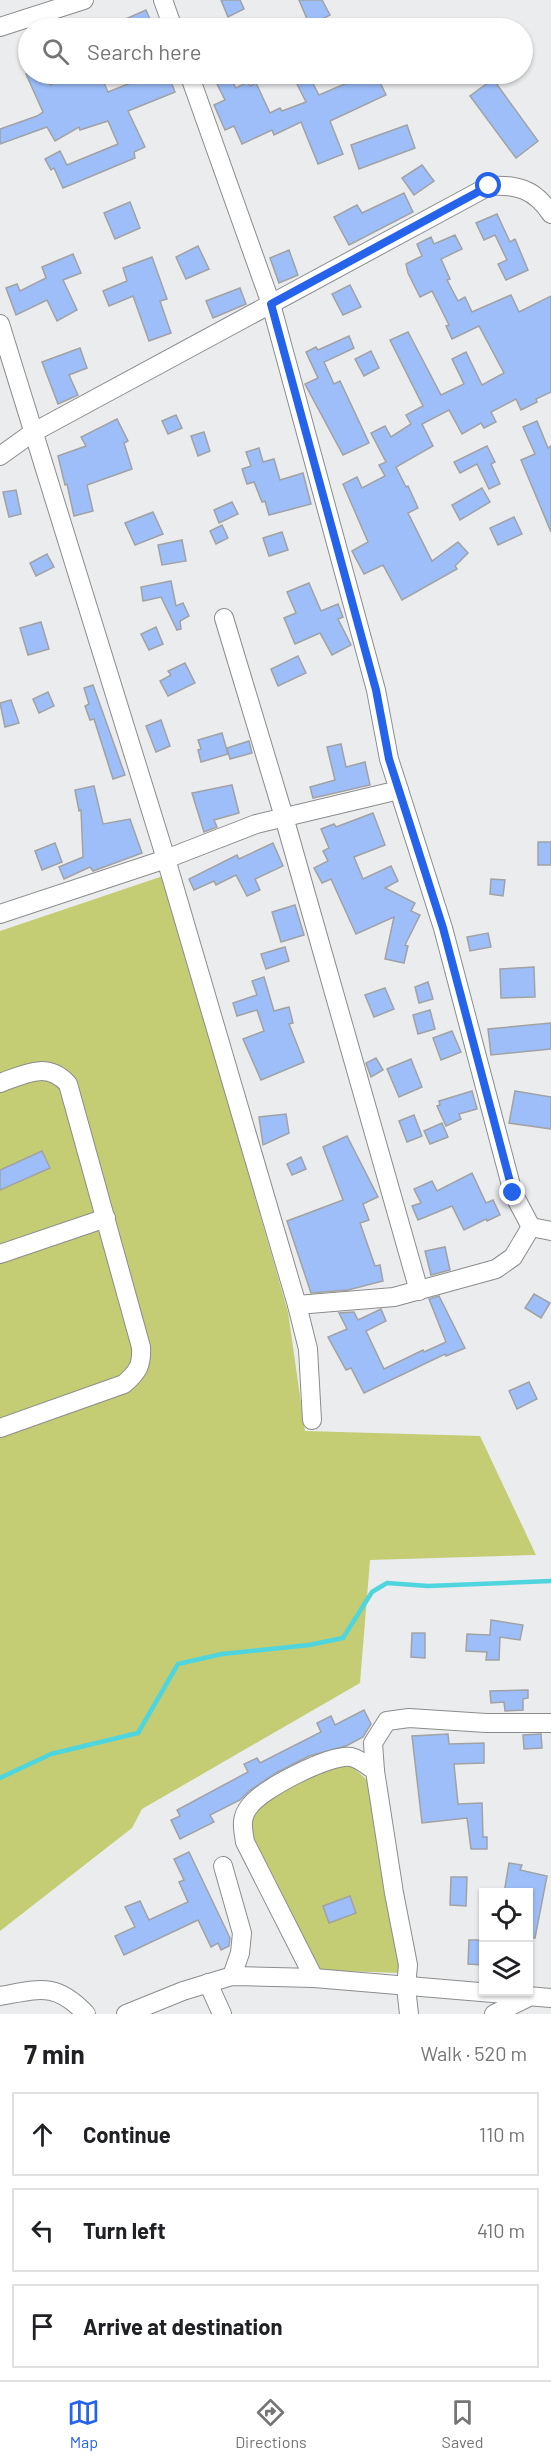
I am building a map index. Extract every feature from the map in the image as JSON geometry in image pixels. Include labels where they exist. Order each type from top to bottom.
[{"type":"street","points":[[28,18],[84,0]]},
{"type":"street","points":[[163,0],[169,18]]},
{"type":"street","points":[[0,27],[18,21]]},
{"type":"street","points":[[193,84],[271,304],[367,657],[389,759],[443,928],[513,1193],[531,1227]]},
{"type":"street","points":[[0,456],[32,433],[489,186],[509,184],[529,192],[551,214]]},
{"type":"street","points":[[0,324],[166,859],[297,1305],[308,1348],[312,1420]]},
{"type":"street","points":[[224,618],[284,817],[419,1291]]},
{"type":"street","points":[[0,914],[166,859],[256,824],[399,790]]},
{"type":"street","points":[[0,1083],[45,1070],[59,1074],[68,1084],[141,1347],[142,1360],[139,1369],[124,1384],[0,1428]]},
{"type":"street","points":[[0,1254],[105,1218]]},
{"type":"street","points":[[531,1227],[551,1231]]},
{"type":"street","points":[[297,1305],[394,1297],[496,1269],[513,1257],[531,1227]]},
{"type":"street","points":[[409,2014],[406,1987],[408,1965],[394,1893],[375,1771],[373,1743],[387,1721],[408,1718],[486,1723],[551,1723]]},
{"type":"street","points":[[314,1978],[246,1842],[242,1821],[248,1807],[262,1793],[331,1759],[350,1757],[375,1771]]},
{"type":"street","points":[[223,1866],[242,1933],[240,1953],[232,1976]]},
{"type":"street","points":[[126,2014],[232,1976],[314,1978],[551,1998]]},
{"type":"street","points":[[208,1983],[222,2014]]},
{"type":"street","points":[[0,1996],[39,1989],[63,1993],[86,2014]]},
{"type":"street","points":[[494,2014],[530,1997]]},
{"type":"green space","points":[[163,876],[288,1312],[305,1431],[480,1436],[536,1555],[370,1560],[360,1683],[142,1809],[132,1828],[0,1931],[0,931]]},
{"type":"green space","points":[[335,1763],[351,1765],[370,1783],[401,1973],[312,1970],[251,1838],[248,1817],[259,1800]]},
{"type":"building","points":[[221,0],[240,0],[244,9],[228,17]]},
{"type":"building","points":[[299,0],[322,0],[330,15],[325,18],[307,18]]},
{"type":"building","points":[[146,10],[149,18],[128,18]]},
{"type":"building","points":[[30,84],[104,84],[108,92],[128,84],[172,84],[175,92],[128,111],[145,147],[134,152],[135,158],[63,188],[54,168],[51,170],[45,159],[60,151],[67,165],[118,144],[108,121],[80,130],[79,127],[55,141],[47,127],[0,144],[0,129],[43,112]]},
{"type":"building","points":[[217,84],[234,84],[236,88],[244,84],[250,86],[256,84],[270,113],[280,108],[282,111],[306,102],[297,84],[313,84],[319,95],[345,84],[381,84],[386,95],[330,121],[343,154],[318,164],[301,122],[274,135],[272,130],[242,144],[234,126],[225,130],[214,105],[225,100]]},
{"type":"building","points":[[486,84],[497,84],[538,141],[516,158],[470,96]]},
{"type":"building","points":[[407,125],[415,148],[359,169],[351,145]]},
{"type":"building","points":[[422,165],[434,181],[414,195],[402,178]]},
{"type":"building","points":[[404,193],[413,212],[349,245],[334,217],[357,205],[362,213]]},
{"type":"building","points":[[130,202],[140,228],[115,239],[104,213]]},
{"type":"building","points":[[497,214],[510,242],[515,239],[528,270],[506,280],[498,264],[507,260],[495,235],[484,240],[476,223]]},
{"type":"building","points":[[455,235],[462,249],[441,259],[450,279],[447,280],[458,301],[465,297],[472,312],[511,295],[519,312],[551,296],[551,392],[521,410],[516,399],[491,412],[496,422],[484,428],[481,423],[462,434],[449,410],[422,424],[433,446],[396,467],[418,508],[408,513],[432,561],[458,542],[468,553],[455,566],[457,569],[402,600],[383,565],[364,574],[352,551],[368,542],[343,484],[357,477],[362,488],[385,476],[379,465],[386,462],[371,433],[385,426],[391,437],[411,424],[406,415],[423,406],[390,340],[408,332],[441,395],[464,384],[452,359],[466,352],[482,385],[504,373],[479,326],[452,339],[446,326],[449,325],[432,291],[420,297],[408,273],[406,264],[422,256],[417,244],[431,237],[434,244]]},
{"type":"building","points":[[198,246],[209,269],[186,279],[176,257]]},
{"type":"building","points":[[289,250],[298,275],[279,283],[270,258]]},
{"type":"building","points":[[73,254],[81,273],[63,280],[77,310],[57,321],[47,300],[16,315],[6,288],[17,284],[20,291],[46,278],[42,267]]},
{"type":"building","points":[[152,257],[167,299],[160,301],[171,333],[149,341],[133,296],[109,306],[103,291],[127,281],[123,268]]},
{"type":"building","points":[[350,285],[361,307],[343,315],[332,294]]},
{"type":"building","points":[[240,288],[246,304],[213,318],[206,301]]},
{"type":"building","points":[[349,336],[354,348],[324,362],[334,384],[340,381],[369,443],[343,455],[305,384],[318,378],[306,352],[316,347],[318,350]]},
{"type":"building","points":[[80,348],[87,368],[69,375],[78,395],[58,404],[42,362]]},
{"type":"building","points":[[371,351],[379,368],[364,376],[355,359]]},
{"type":"building","points":[[176,415],[182,428],[168,434],[162,421]]},
{"type":"building","points":[[117,419],[128,441],[124,443],[132,469],[87,485],[93,511],[74,516],[58,456],[86,446],[81,437]]},
{"type":"building","points":[[537,421],[548,448],[551,446],[551,532],[521,460],[535,454],[523,427]]},
{"type":"building","points":[[204,432],[210,451],[198,456],[191,436]]},
{"type":"building","points":[[487,446],[495,462],[491,464],[500,484],[489,489],[477,464],[460,473],[454,462]]},
{"type":"building","points":[[259,448],[263,462],[274,459],[280,480],[303,473],[311,504],[269,515],[265,501],[262,502],[254,482],[247,484],[242,469],[251,466],[246,452]]},
{"type":"building","points":[[482,488],[490,502],[460,520],[452,505]]},
{"type":"building","points":[[16,490],[21,514],[9,517],[3,492]]},
{"type":"building","points":[[232,502],[238,514],[219,523],[214,510]]},
{"type":"building","points":[[153,512],[163,534],[135,545],[125,523]]},
{"type":"building","points":[[514,517],[522,534],[498,545],[490,528]]},
{"type":"building","points":[[222,525],[228,538],[216,544],[210,531]]},
{"type":"building","points":[[282,532],[288,550],[269,556],[263,538]]},
{"type":"building","points":[[182,540],[186,561],[162,565],[158,545]]},
{"type":"building","points":[[47,554],[54,567],[36,576],[30,563]]},
{"type":"building","points":[[171,581],[176,606],[183,603],[189,616],[180,621],[181,629],[177,630],[161,597],[143,601],[141,587]]},
{"type":"building","points":[[309,583],[321,611],[338,604],[343,617],[338,619],[351,645],[332,655],[320,633],[295,644],[284,618],[296,613],[287,592]]},
{"type":"building","points":[[41,622],[49,649],[28,655],[20,628]]},
{"type":"building","points":[[156,627],[163,644],[149,650],[141,634]]},
{"type":"building","points":[[298,656],[306,673],[278,686],[271,669]]},
{"type":"building","points":[[185,663],[195,683],[168,696],[160,681],[171,675],[168,671]]},
{"type":"building","points":[[93,685],[125,775],[113,779],[94,719],[90,720],[85,706],[89,704],[84,688]]},
{"type":"building","points":[[48,692],[54,706],[39,713],[33,699]]},
{"type":"building","points":[[11,700],[19,723],[5,727],[0,703]]},
{"type":"building","points":[[161,720],[170,746],[156,752],[146,726]]},
{"type":"building","points":[[222,733],[228,754],[201,762],[198,740]]},
{"type":"building","points":[[249,741],[252,753],[230,759],[227,748]]},
{"type":"building","points":[[341,744],[346,767],[365,762],[370,785],[313,798],[310,787],[335,780],[327,747]]},
{"type":"building","points":[[232,785],[239,813],[214,820],[217,827],[204,832],[192,793]]},
{"type":"building","points":[[94,786],[103,824],[130,819],[142,853],[93,871],[90,867],[64,879],[59,867],[83,857],[81,810],[79,811],[75,790]]},
{"type":"building","points":[[373,813],[385,845],[354,857],[363,879],[391,866],[398,881],[385,888],[415,903],[411,911],[420,915],[405,945],[408,946],[404,963],[385,959],[394,917],[356,934],[331,879],[322,883],[314,868],[328,861],[323,851],[329,848],[321,829],[334,824],[336,827]]},
{"type":"building","points":[[538,842],[551,842],[551,865],[538,865]]},
{"type":"building","points":[[55,843],[62,862],[42,870],[35,851]]},
{"type":"building","points":[[273,843],[283,866],[255,879],[260,890],[247,896],[236,875],[216,885],[214,881],[194,890],[189,879],[237,855],[239,859]]},
{"type":"building","points":[[491,879],[505,880],[503,896],[490,894]]},
{"type":"building","points":[[295,905],[304,935],[281,942],[272,912]]},
{"type":"building","points":[[488,933],[491,947],[470,951],[467,937]]},
{"type":"building","points":[[285,947],[289,961],[266,969],[261,954]]},
{"type":"building","points":[[534,967],[535,997],[501,998],[500,969]]},
{"type":"building","points":[[264,977],[274,1011],[289,1007],[293,1023],[289,1024],[304,1062],[261,1080],[243,1039],[264,1031],[257,1010],[237,1016],[233,1003],[257,995],[252,981]]},
{"type":"building","points":[[428,982],[433,999],[419,1003],[415,987]]},
{"type":"building","points":[[385,988],[394,1009],[374,1017],[365,995]]},
{"type":"building","points":[[430,1010],[435,1029],[418,1034],[413,1015]]},
{"type":"building","points":[[551,1023],[551,1049],[491,1055],[488,1029]]},
{"type":"building","points":[[452,1031],[461,1052],[441,1060],[433,1038]]},
{"type":"building","points":[[376,1058],[383,1070],[371,1077],[366,1063]]},
{"type":"building","points":[[411,1059],[422,1087],[399,1097],[387,1069]]},
{"type":"building","points":[[472,1091],[477,1109],[459,1114],[461,1119],[446,1126],[437,1106],[440,1105],[439,1101]]},
{"type":"building","points":[[515,1091],[551,1097],[551,1129],[509,1123]]},
{"type":"building","points":[[286,1114],[289,1133],[263,1145],[259,1117]]},
{"type":"building","points":[[414,1115],[422,1136],[407,1142],[399,1121]]},
{"type":"building","points":[[442,1123],[448,1137],[430,1144],[424,1131]]},
{"type":"building","points":[[347,1136],[378,1197],[363,1204],[369,1220],[360,1223],[375,1266],[380,1265],[383,1281],[348,1290],[311,1293],[287,1221],[343,1200],[323,1147]]},
{"type":"building","points":[[42,1151],[50,1168],[0,1190],[0,1170]]},
{"type":"building","points":[[301,1157],[306,1169],[292,1175],[287,1164]]},
{"type":"building","points":[[472,1173],[486,1203],[493,1200],[500,1215],[464,1230],[452,1206],[418,1220],[412,1206],[421,1203],[414,1189],[432,1181],[437,1191]]},
{"type":"building","points":[[445,1247],[450,1270],[431,1275],[425,1251]]},
{"type":"building","points":[[534,1294],[550,1303],[541,1318],[525,1308]]},
{"type":"building","points":[[439,1296],[465,1348],[446,1356],[445,1354],[364,1393],[351,1368],[346,1370],[328,1337],[347,1329],[339,1313],[354,1312],[358,1320],[381,1309],[386,1321],[366,1331],[384,1369],[423,1350],[424,1352],[446,1342],[429,1299]]},
{"type":"building","points":[[529,1382],[537,1399],[517,1409],[509,1391]]},
{"type":"building","points":[[491,1620],[523,1625],[520,1640],[500,1637],[499,1660],[486,1660],[487,1652],[466,1651],[467,1634],[490,1635]]},
{"type":"building","points":[[412,1633],[425,1633],[425,1658],[411,1657]]},
{"type":"building","points":[[528,1690],[528,1698],[523,1699],[523,1710],[505,1711],[504,1702],[491,1703],[490,1691]]},
{"type":"building","points":[[364,1710],[371,1724],[363,1737],[346,1746],[309,1756],[276,1773],[249,1791],[240,1800],[210,1815],[214,1822],[180,1839],[171,1820],[180,1816],[177,1810],[248,1772],[244,1764],[257,1758],[260,1763],[321,1732],[317,1723],[331,1716],[335,1725]]},
{"type":"building","points":[[448,1734],[449,1744],[484,1743],[484,1763],[454,1764],[458,1804],[482,1803],[483,1837],[487,1837],[487,1849],[471,1849],[467,1818],[422,1823],[412,1736]]},
{"type":"building","points":[[541,1734],[542,1748],[524,1749],[523,1735]]},
{"type":"building","points":[[189,1852],[230,1938],[229,1946],[221,1950],[218,1943],[211,1947],[198,1920],[124,1955],[115,1936],[135,1927],[125,1907],[140,1901],[149,1920],[188,1902],[179,1882],[184,1880],[174,1859]]},
{"type":"building","points":[[509,1863],[522,1865],[520,1870],[547,1876],[535,1938],[533,1938],[533,1888],[505,1888]]},
{"type":"building","points":[[451,1877],[467,1877],[466,1906],[450,1905]]},
{"type":"building","points":[[350,1896],[356,1913],[329,1923],[323,1906]]},
{"type":"building","points":[[469,1940],[479,1940],[479,1965],[468,1964]]},
{"type":"waterway","points":[[0,1778],[51,1754],[138,1733],[178,1664],[222,1654],[309,1645],[343,1638],[372,1592],[387,1583],[428,1586],[551,1581]]},
{"type":"route","points":[[489,186],[271,304],[376,690],[389,759],[443,928],[513,1193]]}]
